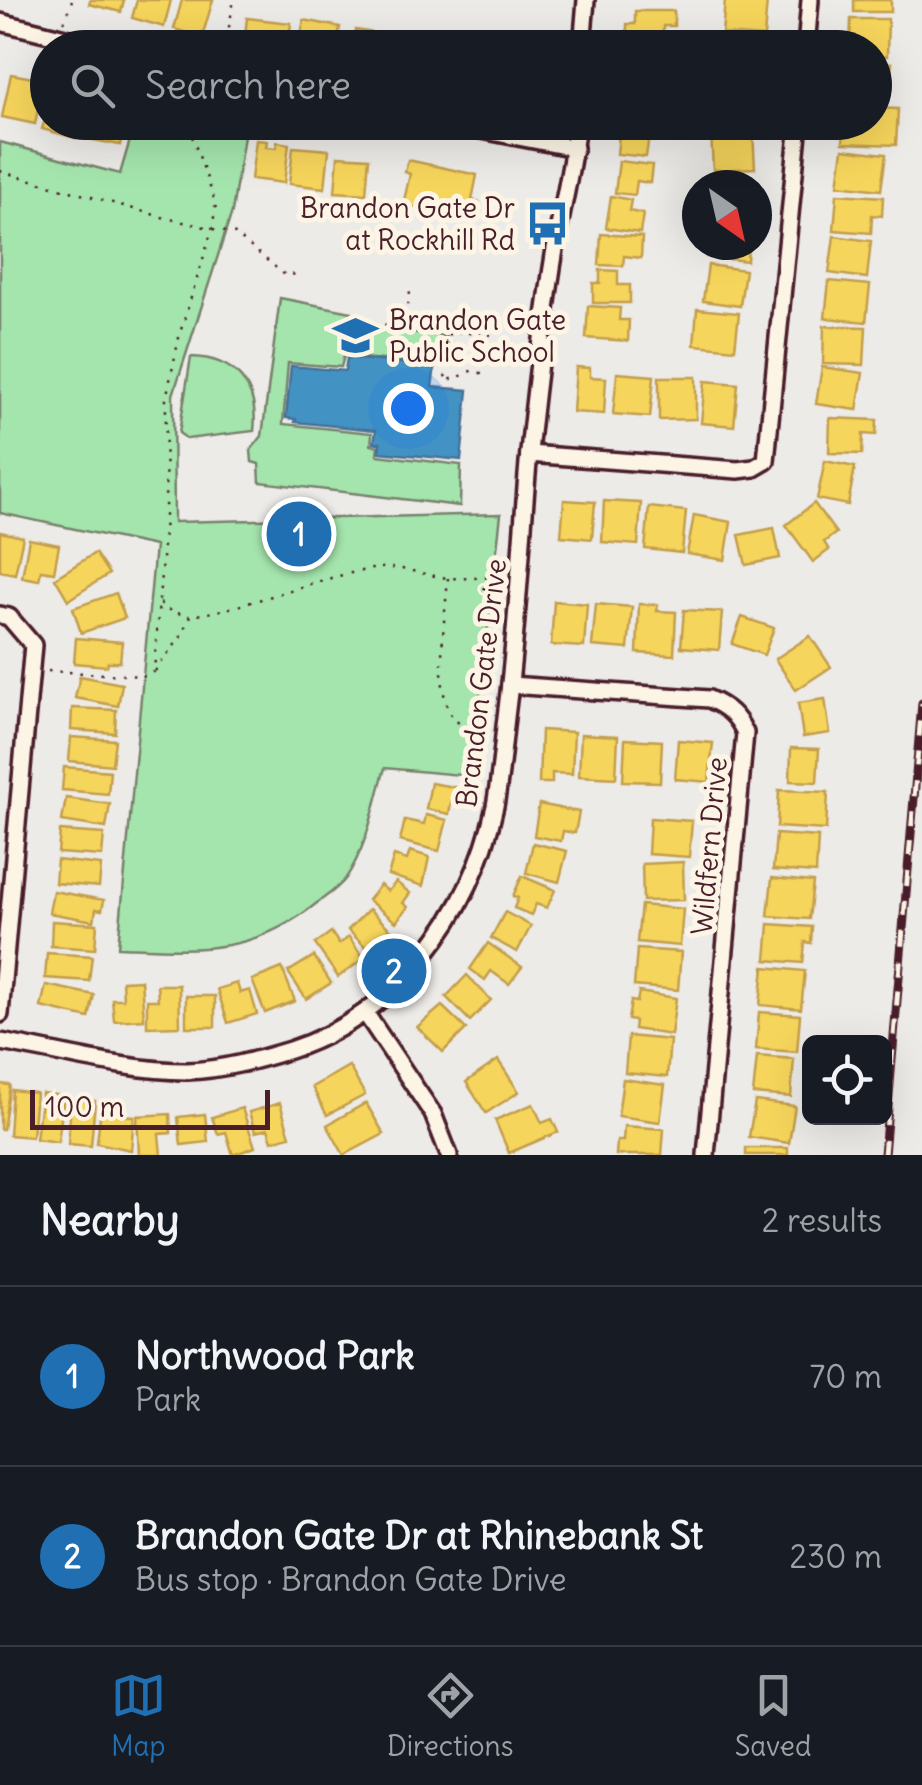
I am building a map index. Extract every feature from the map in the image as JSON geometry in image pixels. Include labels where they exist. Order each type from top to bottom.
[{"type":"street","points":[[584,30],[586,0]]},
{"type":"street","points":[[808,30],[810,0]]},
{"type":"street","points":[[0,22],[34,30]]},
{"type":"street","points":[[533,140],[575,148]]},
{"type":"street","name":"Brandon Gate Drive","points":[[0,1042],[147,1068],[200,1070],[227,1067],[300,1046],[366,1014],[432,948],[458,908],[495,807],[521,576],[529,454],[555,250],[575,140]]},
{"type":"street","points":[[529,454],[738,470],[754,468],[766,460],[797,140]]},
{"type":"street","points":[[0,615],[9,617],[33,645],[8,816],[0,1014]]},
{"type":"street","name":"Wildfern Drive","points":[[510,685],[709,699],[725,706],[739,719],[745,733],[706,1155]]},
{"type":"street","points":[[366,1014],[433,1114],[449,1155]]},
{"type":"path","points":[[61,30],[72,0]]},
{"type":"path","points":[[228,30],[234,0]]},
{"type":"path","points":[[154,672],[164,517],[166,399],[216,204],[194,140]]},
{"type":"path","points":[[0,171],[235,234],[285,275],[301,274]]},
{"type":"path","points":[[404,328],[410,292]]},
{"type":"path","points":[[353,323],[491,335]]},
{"type":"path","points":[[449,332],[445,380],[469,371],[487,374]]},
{"type":"path","points":[[159,602],[170,611],[190,616],[224,611],[376,568],[406,568],[448,578],[521,576]]},
{"type":"path","points":[[448,578],[442,697],[454,719],[470,728],[486,730]]},
{"type":"path","points":[[32,670],[143,676],[154,672],[180,638],[190,616]]},
{"type":"green space","points":[[130,140],[243,140],[232,212],[173,395],[174,522],[501,514],[471,776],[385,768],[365,838],[340,885],[269,933],[222,946],[118,947],[155,546],[0,513],[0,142],[120,174]]},
{"type":"green space","points":[[280,298],[352,312],[352,326],[446,336],[442,366],[344,356],[341,367],[288,363],[283,424],[372,433],[371,445],[378,446],[377,455],[461,465],[460,506],[260,482],[259,464],[252,462],[251,450],[262,436]]},
{"type":"green space","points":[[191,357],[221,363],[241,378],[253,401],[254,431],[187,439],[179,433]]},
{"type":"building: Homes","points":[[90,0],[124,0],[121,12],[89,4]]},
{"type":"building: Homes","points":[[137,0],[171,0],[164,27],[132,18]]},
{"type":"building: Homes","points":[[182,0],[213,0],[204,30],[174,29]]},
{"type":"building: Homes","points":[[725,0],[767,1],[765,30],[722,30]]},
{"type":"building: Homes","points":[[854,0],[891,0],[891,12],[854,12]]},
{"type":"building: Homes","points":[[635,11],[674,11],[674,26],[663,26],[663,30],[627,30],[627,24],[635,24]]},
{"type":"building: Homes","points":[[247,18],[291,23],[290,30],[246,30]]},
{"type":"building: Homes","points":[[851,19],[888,19],[888,30],[851,30]]},
{"type":"building: Homes","points":[[304,20],[340,27],[339,30],[302,30]]},
{"type":"building: Homes","points":[[11,74],[30,77],[30,123],[2,117]]},
{"type":"building: Homes","points":[[892,109],[898,109],[896,145],[843,143],[892,140]]},
{"type":"building: Homes","points":[[93,140],[121,140],[120,145]]},
{"type":"building: Homes","points":[[256,140],[267,141],[266,147],[276,148],[277,142],[289,144],[284,183],[251,179]]},
{"type":"building: Homes","points":[[618,140],[648,140],[646,157],[617,154]]},
{"type":"building: Homes","points":[[711,140],[753,140],[755,168],[713,170]]},
{"type":"building: Homes","points":[[293,147],[329,150],[325,188],[289,184]]},
{"type":"building: Homes","points":[[843,149],[886,154],[881,190],[838,185]]},
{"type":"building: Homes","points":[[338,156],[369,158],[366,194],[335,192]]},
{"type":"building: Homes","points":[[408,160],[477,175],[472,200],[479,202],[475,220],[403,205],[410,174],[405,172]]},
{"type":"building: Homes","points":[[619,161],[652,165],[650,183],[637,181],[635,195],[615,193]]},
{"type":"building: Homes","points":[[837,194],[883,197],[882,216],[872,215],[871,233],[834,230]]},
{"type":"building: Homes","points":[[611,196],[631,200],[629,211],[643,214],[640,233],[606,228]]},
{"type":"building: Homes","points":[[601,234],[642,237],[641,258],[624,256],[623,266],[599,265]]},
{"type":"building: Homes","points":[[834,236],[871,241],[867,278],[829,273]]},
{"type":"building: Homes","points":[[708,265],[745,270],[740,306],[703,301]]},
{"type":"building: Homes","points":[[600,270],[618,271],[618,285],[630,285],[630,303],[593,303],[593,283],[600,283]]},
{"type":"building: Homes","points":[[829,281],[870,285],[866,322],[825,318]]},
{"type":"building: Homes","points":[[588,306],[620,308],[619,320],[629,320],[628,341],[586,338]]},
{"type":"building: Homes","points":[[697,309],[739,313],[735,349],[694,345]]},
{"type":"building: Homes","points":[[824,326],[866,327],[864,365],[823,364]]},
{"type":"building: Homes","points":[[576,367],[590,368],[590,377],[606,378],[604,414],[573,412]]},
{"type":"building: Homes","points":[[822,367],[863,373],[857,410],[816,404]]},
{"type":"building: Homes","points":[[617,373],[654,376],[650,417],[613,414]]},
{"type":"building: Homes","points":[[659,377],[696,377],[696,419],[659,420]]},
{"type":"building: Homes","points":[[705,381],[738,384],[734,426],[701,423]]},
{"type":"building: Homes","points":[[830,418],[877,420],[876,435],[863,434],[862,454],[829,453]]},
{"type":"building: Homes","points":[[825,461],[855,467],[848,505],[817,499]]},
{"type":"building: Homes","points":[[564,500],[595,502],[592,539],[561,536]]},
{"type":"building: Homes","points":[[604,501],[641,503],[638,545],[602,542]]},
{"type":"building: Homes","points":[[814,503],[836,533],[824,542],[829,550],[813,562],[786,525]]},
{"type":"building: Homes","points":[[649,507],[686,511],[682,553],[645,549]]},
{"type":"building: Homes","points":[[694,515],[731,522],[725,560],[687,554]]},
{"type":"building: Homes","points":[[774,528],[780,558],[746,565],[739,535]]},
{"type":"building: Homes","points":[[0,532],[23,537],[15,574],[0,571]]},
{"type":"building: Homes","points":[[29,539],[59,545],[54,572],[41,570],[39,580],[22,577]]},
{"type":"building: Homes","points":[[95,553],[109,574],[68,600],[55,578]]},
{"type":"building: Homes","points":[[116,593],[125,618],[81,633],[73,608]]},
{"type":"building: Homes","points":[[554,601],[587,604],[584,647],[551,645]]},
{"type":"building: Homes","points":[[596,604],[632,607],[628,649],[592,646]]},
{"type":"building: Homes","points":[[639,604],[658,605],[657,611],[676,612],[674,655],[637,653]]},
{"type":"building: Homes","points":[[684,610],[722,612],[719,650],[681,647]]},
{"type":"building: Homes","points":[[742,617],[774,628],[764,655],[732,644]]},
{"type":"building: Homes","points":[[810,636],[831,667],[796,690],[775,659]]},
{"type":"building: Homes","points":[[76,638],[122,642],[120,662],[108,662],[107,666],[74,663]]},
{"type":"building: Homes","points":[[80,676],[122,684],[118,706],[75,698]]},
{"type":"building: Homes","points":[[825,699],[830,733],[803,737],[798,703]]},
{"type":"building: Homes","points":[[72,708],[116,710],[115,733],[71,730]]},
{"type":"building: Homes","points":[[541,730],[574,732],[572,774],[552,773],[552,783],[539,783]]},
{"type":"building: Homes","points":[[581,734],[618,736],[616,778],[579,776]]},
{"type":"building: Homes","points":[[71,737],[115,740],[112,765],[69,761]]},
{"type":"building: Homes","points":[[625,739],[662,741],[660,782],[623,781]]},
{"type":"building: Homes","points":[[678,740],[713,743],[709,782],[675,779]]},
{"type":"building: Homes","points":[[791,748],[819,749],[817,782],[790,781]]},
{"type":"building: Homes","points":[[64,767],[110,771],[108,794],[62,790]]},
{"type":"building: Homes","points":[[431,783],[454,787],[449,814],[426,809]]},
{"type":"building: Homes","points":[[779,790],[828,792],[826,830],[777,827]]},
{"type":"building: Homes","points":[[66,798],[110,804],[106,828],[62,821]]},
{"type":"building: Homes","points":[[539,804],[579,812],[575,833],[563,831],[561,841],[534,836]]},
{"type":"building: Homes","points":[[426,815],[447,820],[439,851],[400,841],[405,820],[424,824]]},
{"type":"building: Homes","points":[[650,818],[692,821],[689,857],[648,854]]},
{"type":"building: Homes","points":[[60,831],[104,834],[102,856],[58,853]]},
{"type":"building: Homes","points":[[776,834],[818,837],[816,873],[773,870]]},
{"type":"building: Homes","points":[[533,843],[567,851],[559,882],[526,873]]},
{"type":"building: Homes","points":[[410,851],[429,857],[423,886],[388,875],[394,856],[407,860]]},
{"type":"building: Homes","points":[[57,860],[101,865],[99,887],[55,883]]},
{"type":"building: Homes","points":[[683,862],[684,900],[643,901],[642,864]]},
{"type":"building: Homes","points":[[522,876],[555,890],[547,908],[536,904],[531,915],[514,908],[518,898],[513,896]]},
{"type":"building: Homes","points":[[772,878],[813,882],[809,919],[768,916]]},
{"type":"building: Homes","points":[[396,882],[410,893],[403,903],[408,907],[396,922],[368,900],[380,885],[388,891]]},
{"type":"building: Homes","points":[[53,891],[104,900],[102,910],[96,909],[94,921],[49,913]]},
{"type":"building: Homes","points":[[641,905],[683,909],[680,946],[637,942]]},
{"type":"building: Homes","points":[[369,909],[392,931],[371,952],[348,930]]},
{"type":"building: Homes","points":[[505,912],[531,926],[517,952],[491,938]]},
{"type":"building: Homes","points":[[52,921],[97,924],[95,949],[51,946]]},
{"type":"building: Homes","points":[[769,924],[812,927],[811,943],[805,942],[803,963],[766,960]]},
{"type":"building: Homes","points":[[331,932],[339,944],[349,937],[364,959],[338,977],[315,944]]},
{"type":"building: Homes","points":[[488,943],[522,967],[509,984],[491,971],[485,980],[470,969]]},
{"type":"building: Homes","points":[[637,949],[681,952],[678,990],[634,986]]},
{"type":"building: Homes","points":[[47,953],[92,956],[89,981],[45,978]]},
{"type":"building: Homes","points":[[314,956],[331,983],[306,999],[288,972]]},
{"type":"building: Homes","points":[[764,967],[805,971],[801,1009],[760,1005]]},
{"type":"building: Homes","points":[[282,968],[295,1001],[265,1013],[252,980]]},
{"type":"building: Homes","points":[[467,975],[491,1000],[470,1021],[446,997]]},
{"type":"building: Homes","points":[[141,980],[144,1019],[114,1021],[112,999],[123,999],[122,981]]},
{"type":"building: Homes","points":[[237,983],[240,993],[250,990],[257,1014],[228,1023],[217,989]]},
{"type":"building: Homes","points":[[46,985],[94,995],[89,1018],[41,1007]]},
{"type":"building: Homes","points":[[157,985],[179,985],[180,1026],[147,1027],[147,1000],[158,1000]]},
{"type":"building: Homes","points":[[639,992],[676,998],[671,1035],[634,1029],[635,1021],[628,1020],[631,1001],[637,1002]]},
{"type":"building: Homes","points":[[186,996],[215,996],[215,1027],[186,1027]]},
{"type":"building: Homes","points":[[442,1006],[466,1029],[443,1052],[417,1027]]},
{"type":"building: Homes","points":[[759,1012],[800,1015],[797,1052],[756,1049]]},
{"type":"building: Homes","points":[[628,1036],[670,1040],[667,1077],[625,1073]]},
{"type":"building: Homes","points":[[757,1056],[794,1059],[791,1097],[753,1094]]},
{"type":"building: Homes","points":[[498,1060],[519,1092],[486,1113],[466,1082]]},
{"type":"building: Homes","points":[[349,1066],[365,1095],[327,1115],[312,1087]]},
{"type":"building: Homes","points":[[623,1079],[665,1085],[660,1122],[618,1116]]},
{"type":"building: Homes","points":[[0,1084],[10,1085],[3,1129],[0,1129]]},
{"type":"building: Homes","points":[[12,1090],[36,1093],[32,1137],[9,1135]]},
{"type":"building: Homes","points":[[42,1093],[64,1096],[58,1142],[36,1139]]},
{"type":"building: Homes","points":[[71,1100],[95,1101],[91,1146],[68,1144]]},
{"type":"building: Homes","points":[[755,1101],[795,1106],[789,1143],[749,1137]]},
{"type":"building: Homes","points":[[280,1103],[290,1136],[272,1141],[268,1129],[255,1132],[249,1112]]},
{"type":"building: Homes","points":[[366,1103],[384,1134],[344,1155],[327,1125]]},
{"type":"building: Homes","points":[[533,1104],[542,1123],[552,1119],[558,1132],[509,1153],[495,1120]]},
{"type":"building: Homes","points":[[101,1107],[120,1108],[119,1115],[134,1116],[131,1150],[97,1143]]},
{"type":"building: Homes","points":[[242,1108],[255,1147],[233,1155],[226,1132],[218,1134],[212,1117]]},
{"type":"building: Homes","points":[[170,1114],[171,1133],[159,1134],[161,1155],[139,1155],[137,1116]]},
{"type":"building: Homes","points":[[205,1114],[208,1142],[181,1145],[178,1117]]},
{"type":"building: Homes","points":[[624,1126],[664,1129],[662,1155],[616,1155],[617,1141],[623,1141]]},
{"type":"building: Homes","points":[[746,1148],[788,1148],[788,1155],[746,1155]]},
{"type":"building: Schools","points":[[347,358],[435,366],[432,387],[468,390],[461,460],[379,452],[380,443],[374,443],[376,430],[286,418],[291,366],[345,371]]},
{"type":"railway","points":[[884,1155],[922,703]]},
{"type":"place","name":"Brandon Gate Dr at Rockhill Rd","points":[[548,224]]},
{"type":"place","name":"Brandon Gate Public School","points":[[356,336]]},
{"type":"place","name":"Northwood Park","points":[[299,534]]},
{"type":"place","name":"Brandon Gate Dr at Rhinebank St","points":[[394,971]]}]
